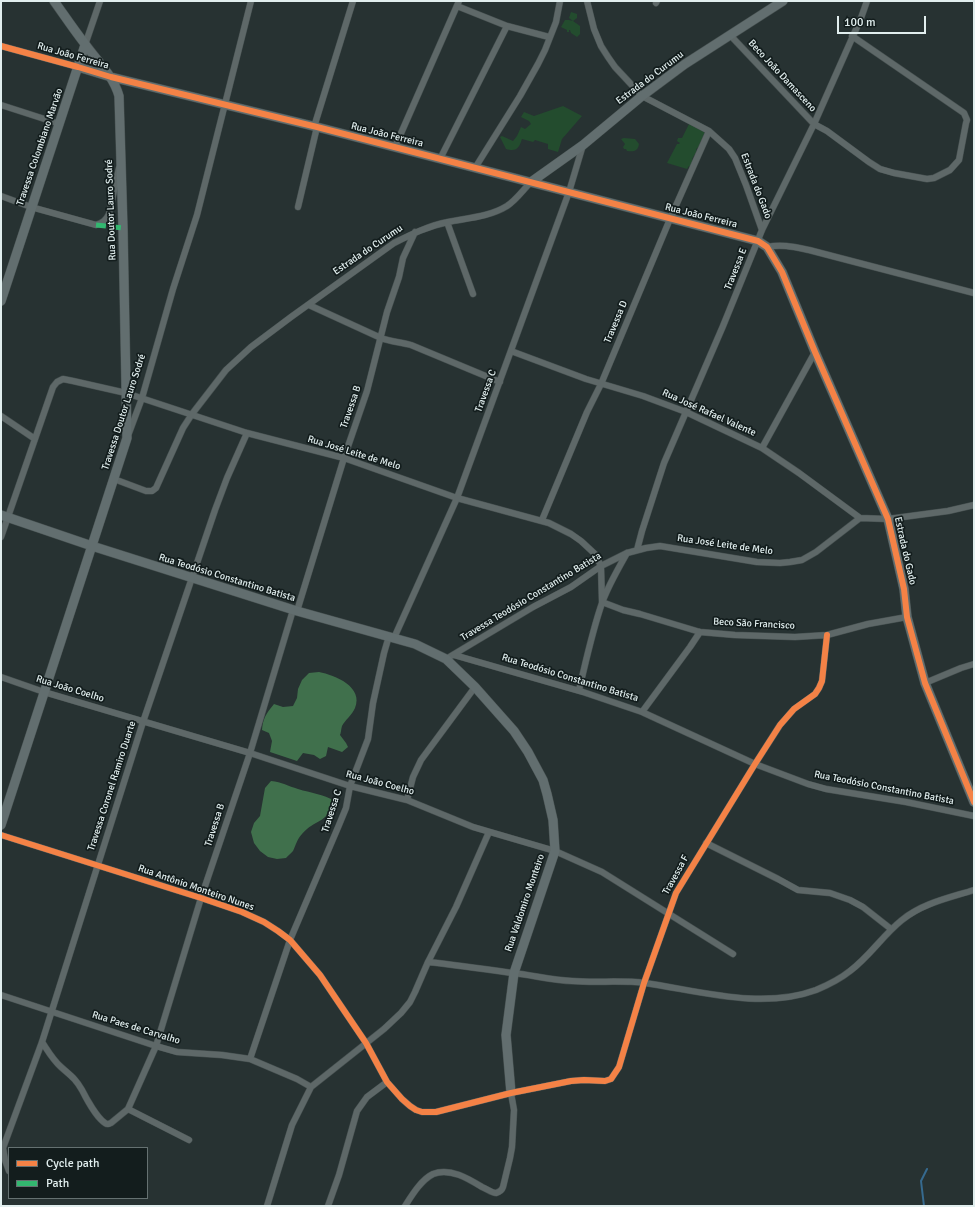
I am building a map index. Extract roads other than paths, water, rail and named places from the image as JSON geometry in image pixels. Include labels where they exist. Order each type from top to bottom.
[{"type":"street","name":"Rua Doutor Lauro Sodré","points":[[54,1],[85,45],[111,77],[116,87],[118,96],[127,438]]},
{"type":"street","name":"Travessa Colombiano Marvão","points":[[1,301],[100,1]]},
{"type":"street","name":"Travessa Doutor Lauro Sodré","points":[[1,825],[127,438],[142,398],[173,289],[197,215],[252,1]]},
{"type":"street","points":[[298,207],[316,127],[353,1]]},
{"type":"street","points":[[475,168],[520,96],[545,50],[556,22],[560,1]]},
{"type":"street","name":"Estrada do Gado","points":[[587,1],[596,37],[601,46],[615,67],[642,96],[709,131],[729,149],[735,158],[762,230]]},
{"type":"street","name":"Estrada do Curumu","points":[[114,479],[146,491],[156,488],[183,428],[226,370],[240,356],[394,243],[415,232],[447,222],[479,217],[501,209],[515,199],[531,182],[583,145],[642,96],[685,64],[783,1]]},
{"type":"street","name":"Travessa E","points":[[638,550],[642,531],[661,470],[723,326],[762,230],[814,124],[861,18],[867,1]]},
{"type":"street","points":[[394,147],[458,3],[507,26],[549,37]]},
{"type":"street","points":[[440,158],[507,26]]},
{"type":"street","name":"Beco João Damasceno","points":[[730,35],[814,124],[827,131],[880,169],[927,179],[934,178],[950,170],[959,160],[967,120],[964,113],[852,36]]},
{"type":"street","name":"Rua João Ferreira","points":[[1,46],[111,77],[440,158],[758,241],[767,247]]},
{"type":"street","points":[[1,106],[60,124]]},
{"type":"street","name":"Travessa D","points":[[542,520],[587,412],[601,384],[670,219],[709,131]]},
{"type":"street","name":"Travessa C","points":[[250,1059],[290,940],[346,808],[350,786],[368,739],[376,689],[391,637],[457,498],[569,192],[583,145]]},
{"type":"street","points":[[1,196],[31,207],[96,225],[101,224],[106,220],[109,214],[120,159]]},
{"type":"street","points":[[447,222],[473,294]]},
{"type":"street","name":"Travessa B","points":[[128,1109],[156,1046],[202,898],[367,391],[387,312],[399,277],[403,258],[415,232]]},
{"type":"street","points":[[767,247],[783,245],[809,250],[974,293]]},
{"type":"street","name":"Estrada do Gado","points":[[767,247],[782,272],[815,352],[888,519],[904,589],[907,617],[925,684],[974,802]]},
{"type":"street","points":[[309,305],[381,338],[411,345],[500,382]]},
{"type":"street","name":"Rua José Rafael Valente","points":[[511,351],[586,379],[643,396],[686,412],[762,448],[860,518]]},
{"type":"street","points":[[762,448],[815,352]]},
{"type":"street","name":"Rua José Leite de Melo","points":[[35,439],[57,382],[63,379],[73,381],[126,393],[247,433],[344,458],[457,498],[542,520],[571,534],[581,541],[594,554],[601,566]]},
{"type":"street","points":[[1,416],[35,439],[4,516],[1,537]]},
{"type":"street","name":"Travessa Coronel Ramiro Duarte","points":[[8,1168],[3,1148],[42,1042],[143,722],[215,510],[247,433]]},
{"type":"street","points":[[860,518],[888,519],[974,505]]},
{"type":"street","name":"Rua Teodósio Constantino Batista","points":[[4,516],[192,578],[295,610],[415,644],[450,657],[579,690],[642,712],[754,764],[808,784],[826,789],[906,802],[974,816]]},
{"type":"street","name":"Rua José Leite de Melo","points":[[627,553],[660,546],[757,562],[790,562],[802,560],[816,552],[860,518]]},
{"type":"street","points":[[579,690],[589,646],[602,602],[627,553]]},
{"type":"street","name":"Travessa Teodósio Constantino Batista","points":[[450,657],[571,586],[601,566],[627,553]]},
{"type":"street","points":[[601,566],[602,602]]},
{"type":"street","name":"Beco São Francisco","points":[[602,602],[623,610],[700,632],[775,637],[827,635],[868,624],[907,617]]},
{"type":"street","points":[[642,712],[700,632]]},
{"type":"street","name":"Travessa F","points":[[511,1093],[571,1081],[605,1081],[610,1079],[619,1067],[644,983],[676,893],[754,764],[780,725],[794,709],[815,694],[819,688],[822,681],[827,635]]},
{"type":"street","name":"Rua Valdomiro Monteiro","points":[[450,657],[514,731],[528,752],[543,780],[552,820],[554,851],[514,973],[506,1035],[511,1093]]},
{"type":"street","points":[[925,684],[961,668],[974,664]]},
{"type":"street","name":"Rua João Coelho","points":[[1,677],[44,692],[250,753],[350,786],[407,800],[473,828],[554,851],[602,872],[733,954]]},
{"type":"street","points":[[407,800],[413,777],[421,760],[475,687]]},
{"type":"street","points":[[266,1206],[292,1125],[311,1087],[384,1029],[405,1008],[416,992],[428,962],[456,907],[489,832]]},
{"type":"street","name":"Rua Antônio Monteiro Nunes","points":[[1,835],[202,898],[242,912],[278,930],[290,940],[320,975],[366,1043],[387,1082],[402,1099],[416,1110],[422,1112],[436,1112],[511,1093]]},
{"type":"street","points":[[706,843],[778,878],[798,890],[830,893],[850,900],[862,907],[891,929]]},
{"type":"street","points":[[428,962],[572,981],[644,983],[675,989],[743,997],[790,997],[815,990],[846,974],[864,958],[891,929],[919,908],[974,890]]},
{"type":"street","name":"Rua Paes de Carvalho","points":[[1,995],[177,1052],[222,1055],[250,1059],[297,1079],[311,1087]]},
{"type":"street","points":[[42,1042],[54,1060],[77,1081],[94,1110],[105,1123],[111,1123],[128,1109],[189,1140]]},
{"type":"street","points":[[328,1206],[339,1175],[357,1111],[367,1097],[387,1082]]},
{"type":"street","points":[[404,1206],[423,1182],[434,1174],[439,1173],[458,1174],[492,1192],[501,1191],[510,1158],[514,1110],[511,1093]]},
{"type":"waterway","points":[[924,1206],[921,1181],[927,1169]]}]
